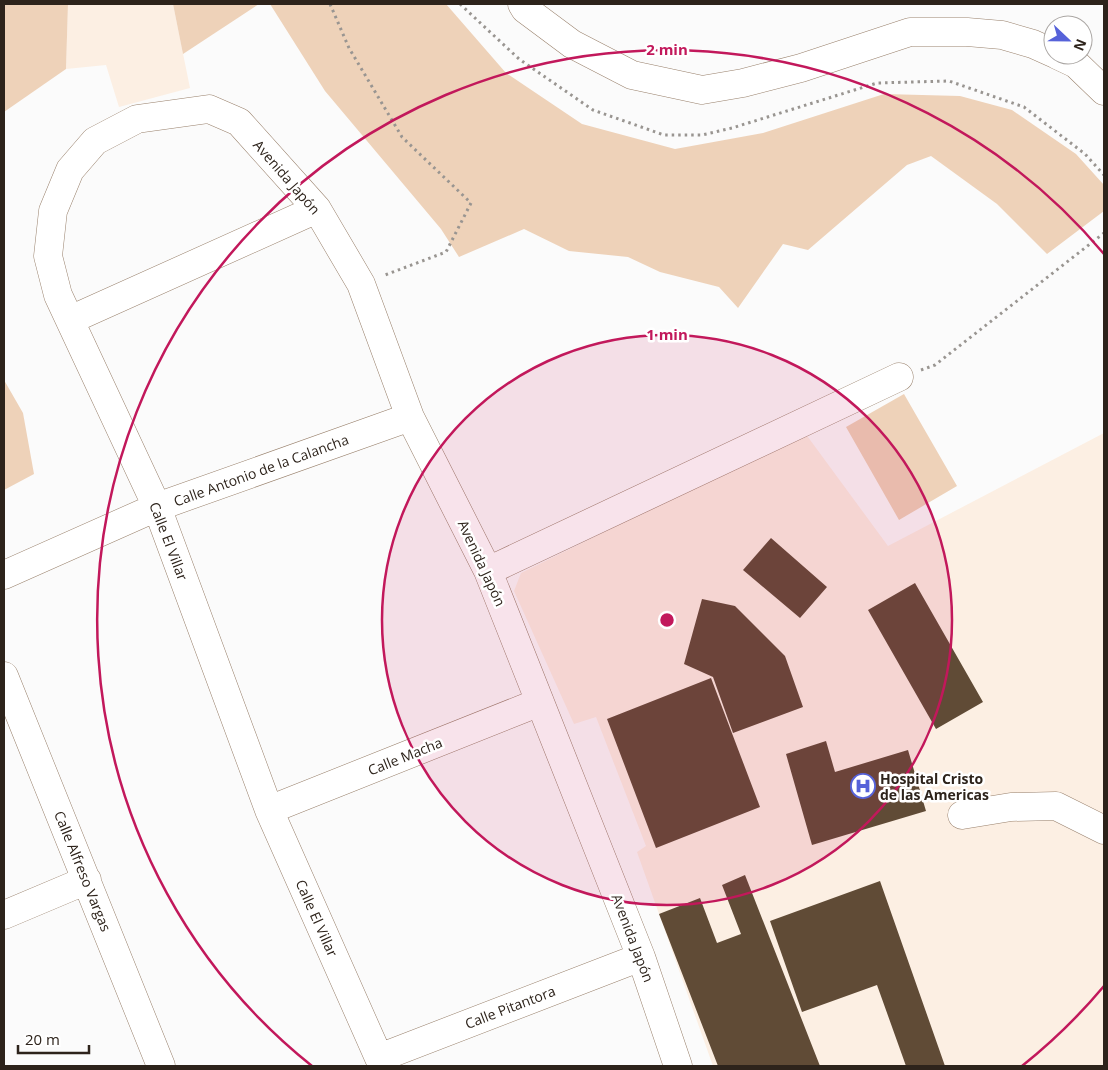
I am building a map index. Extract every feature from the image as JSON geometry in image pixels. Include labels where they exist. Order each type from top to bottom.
[{"type":"street","points":[[522,4],[525,9],[572,44],[632,75],[702,90],[744,83],[801,68],[910,32],[967,32],[1002,35],[1043,48]]},
{"type":"street","points":[[1077,65],[1104,91]]},
{"type":"street","name":"Avenida Japón","points":[[209,110],[239,122],[317,209],[361,284],[410,418],[488,571],[641,957],[678,1066]]},
{"type":"street","name":"Calle El Villar","points":[[209,110],[137,119],[94,142],[70,170],[53,211],[48,256],[58,295],[157,507],[269,810],[378,1062]]},
{"type":"street","points":[[70,320],[317,209]]},
{"type":"street","points":[[488,571],[900,377]]},
{"type":"street","name":"Calle Antonio de la Calancha","points":[[4,575],[157,507],[410,418]]},
{"type":"street","name":"Calle Alfreso Vargas","points":[[4,676],[161,1066]]},
{"type":"street","name":"Calle Macha","points":[[269,810],[540,702]]},
{"type":"street","points":[[962,815],[1011,807],[1056,806],[1104,830]]},
{"type":"street","points":[[4,915],[87,880]]},
{"type":"street","name":"Calle Pitantora","points":[[378,1062],[641,957]]},
{"type":"path","points":[[330,4],[349,48],[402,137],[470,203],[446,252],[361,284]]},
{"type":"path","points":[[900,377],[935,366],[1104,233]]},
{"type":"shaded area","points":[[4,4],[68,4],[66,69],[4,112]]},
{"type":"shaded area","points":[[68,4],[173,4],[190,88],[119,107],[106,65],[66,69]]},
{"type":"shaded area","points":[[173,4],[259,4],[183,54]]},
{"type":"shaded area","points":[[270,4],[446,4],[506,73],[582,124],[675,149],[763,133],[884,94],[960,96],[1012,110],[1076,154],[1104,185],[1104,211],[1047,254],[997,204],[931,156],[907,165],[808,250],[783,244],[738,308],[719,287],[660,272],[628,257],[569,251],[524,229],[459,257],[441,229],[325,91]]},
{"type":"shaded area","points":[[4,380],[23,413],[34,474],[4,490]]},
{"type":"shaded area","points":[[904,394],[957,486],[899,520],[846,427]]},
{"type":"shaded area","name":"Hospital Cristo de las Americas","points":[[805,433],[888,546],[1104,433],[1104,1066],[713,1066],[637,852],[646,846],[596,717],[574,724],[514,591],[521,573]]},
{"type":"building","points":[[771,538],[827,587],[800,618],[743,570]]},
{"type":"building","points":[[915,583],[983,702],[936,729],[868,610]]},
{"type":"building","points":[[702,599],[735,606],[785,656],[803,707],[733,733],[713,677],[684,664]]},
{"type":"building","points":[[711,678],[760,807],[656,848],[607,719]]},
{"type":"building","points":[[826,741],[835,772],[908,750],[926,811],[812,845],[786,754]]},
{"type":"building","points":[[745,875],[820,1066],[718,1066],[659,914],[700,898],[717,943],[741,934],[722,885]]},
{"type":"building","points":[[880,881],[945,1066],[906,1066],[877,985],[802,1012],[770,921]]},
{"type":"place","name":"Hospital Cristo de las Americas","points":[[863,786]]}]
